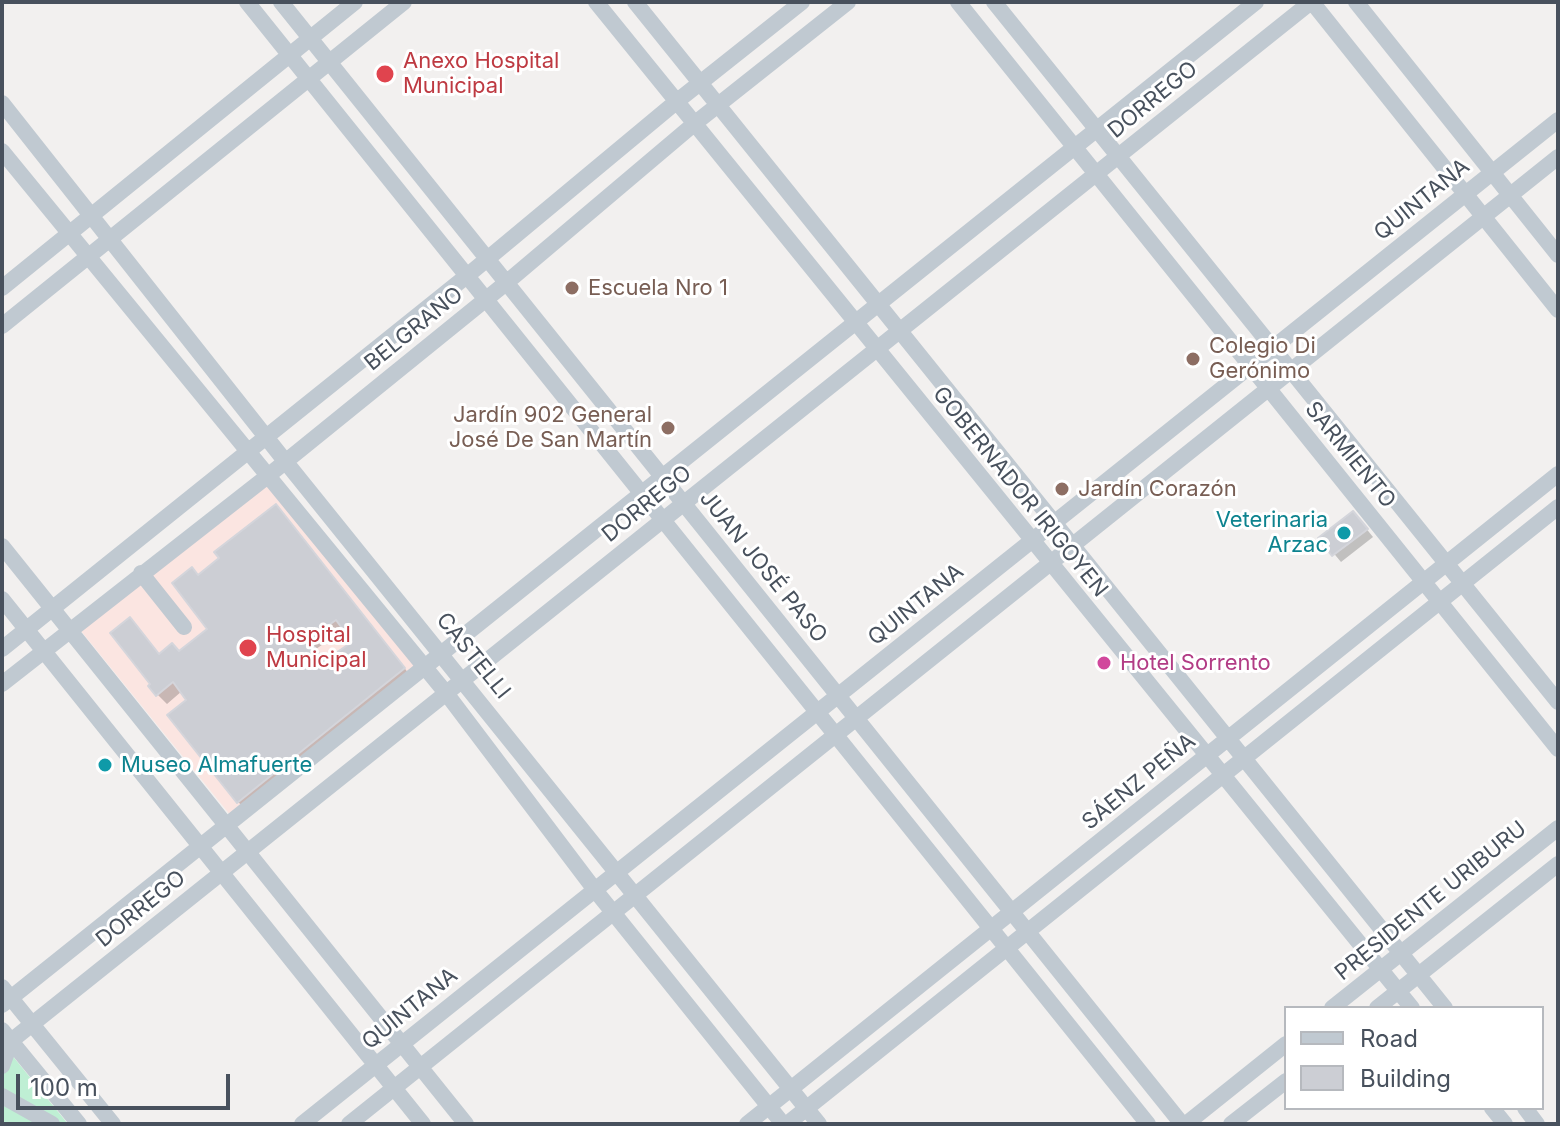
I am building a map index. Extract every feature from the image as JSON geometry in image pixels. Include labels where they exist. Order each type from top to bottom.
[{"type":"street","points":[[247,2],[1148,1124]]},
{"type":"street","name":"JUAN JOSÉ PASO","points":[[281,2],[1184,1124]]},
{"type":"street","points":[[2,288],[355,2]]},
{"type":"street","points":[[2,326],[404,2]]},
{"type":"street","name":"GOBERNADOR IRIGOYEN","points":[[596,2],[1410,1006]]},
{"type":"street","name":"GOBERNADOR IRIGOYEN","points":[[635,2],[1443,1006]]},
{"type":"street","name":"BELGRANO","points":[[2,649],[802,2]]},
{"type":"street","name":"BELGRANO","points":[[2,684],[269,475],[506,283],[694,124],[848,2]]},
{"type":"street","name":"SARMIENTO","points":[[958,2],[1558,749]]},
{"type":"street","name":"SARMIENTO","points":[[994,2],[1558,702]]},
{"type":"street","name":"DORREGO","points":[[5,996],[425,668],[1256,2]]},
{"type":"street","points":[[1311,2],[1558,310]]},
{"type":"street","name":"DORREGO","points":[[7,1035],[33,1024],[1311,2]]},
{"type":"street","points":[[1356,2],[1558,255]]},
{"type":"street","name":"CASTELLI","points":[[2,103],[285,461],[819,1124]]},
{"type":"street","name":"QUINTANA","points":[[302,1124],[1558,120]]},
{"type":"street","name":"CASTELLI","points":[[2,151],[446,693],[613,913],[785,1124]]},
{"type":"street","points":[[349,1124],[1558,157]]},
{"type":"street","name":"SÁENZ PEÑA","points":[[747,1124],[1558,474]]},
{"type":"street","points":[[785,1124],[1558,507]]},
{"type":"street","points":[[2,546],[466,1124]]},
{"type":"street","points":[[141,573],[184,627]]},
{"type":"street","points":[[2,599],[423,1124]]},
{"type":"street","name":"PRESIDENTE URIBURU","points":[[1334,1006],[1558,828]]},
{"type":"street","points":[[1380,1006],[1558,864]]},
{"type":"street","points":[[5,996],[33,1024],[113,1124]]},
{"type":"street","points":[[2,1066],[7,1035]]},
{"type":"street","points":[[7,1035],[79,1124]]},
{"type":"street","points":[[1184,1124],[1284,1046]]},
{"type":"street","points":[[2,1083],[8,1099],[52,1124]]},
{"type":"street","points":[[1231,1124],[1284,1083]]},
{"type":"shaded area","name":"Hospital Municipal","points":[[267,482],[415,665],[231,816],[81,631]]},
{"type":"green space","points":[[2,1043],[68,1124],[2,1124]]},
{"type":"building","name":"Hospital Municipal","points":[[276,504],[405,668],[237,803],[167,715],[186,700],[173,682],[156,696],[110,633],[130,617],[159,654],[172,643],[179,651],[207,629],[172,583],[192,567],[198,575],[219,558],[214,552]],"holes":[[[336,620],[352,642],[324,661],[309,639]]]},
{"type":"building","name":"Veterinaria Arzac","points":[[1353,511],[1368,529],[1332,556],[1318,538]]},
{"type":"place","name":"Anexo Hospital Municipal","points":[[385,74]]},
{"type":"place","name":"Escuela Nro 1","points":[[572,288]]},
{"type":"place","name":"Colegio Di Gerónimo","points":[[1193,359]]},
{"type":"place","name":"Jardín 902 General José De San Martín","points":[[668,428]]},
{"type":"place","name":"Jardín Corazón","points":[[1062,489]]},
{"type":"place","name":"Veterinaria Arzac","points":[[1344,533]]},
{"type":"place","name":"Hospital Municipal","points":[[248,648]]},
{"type":"place","name":"Hotel Sorrento","points":[[1104,663]]},
{"type":"place","name":"Museo Almafuerte","points":[[105,765]]}]
